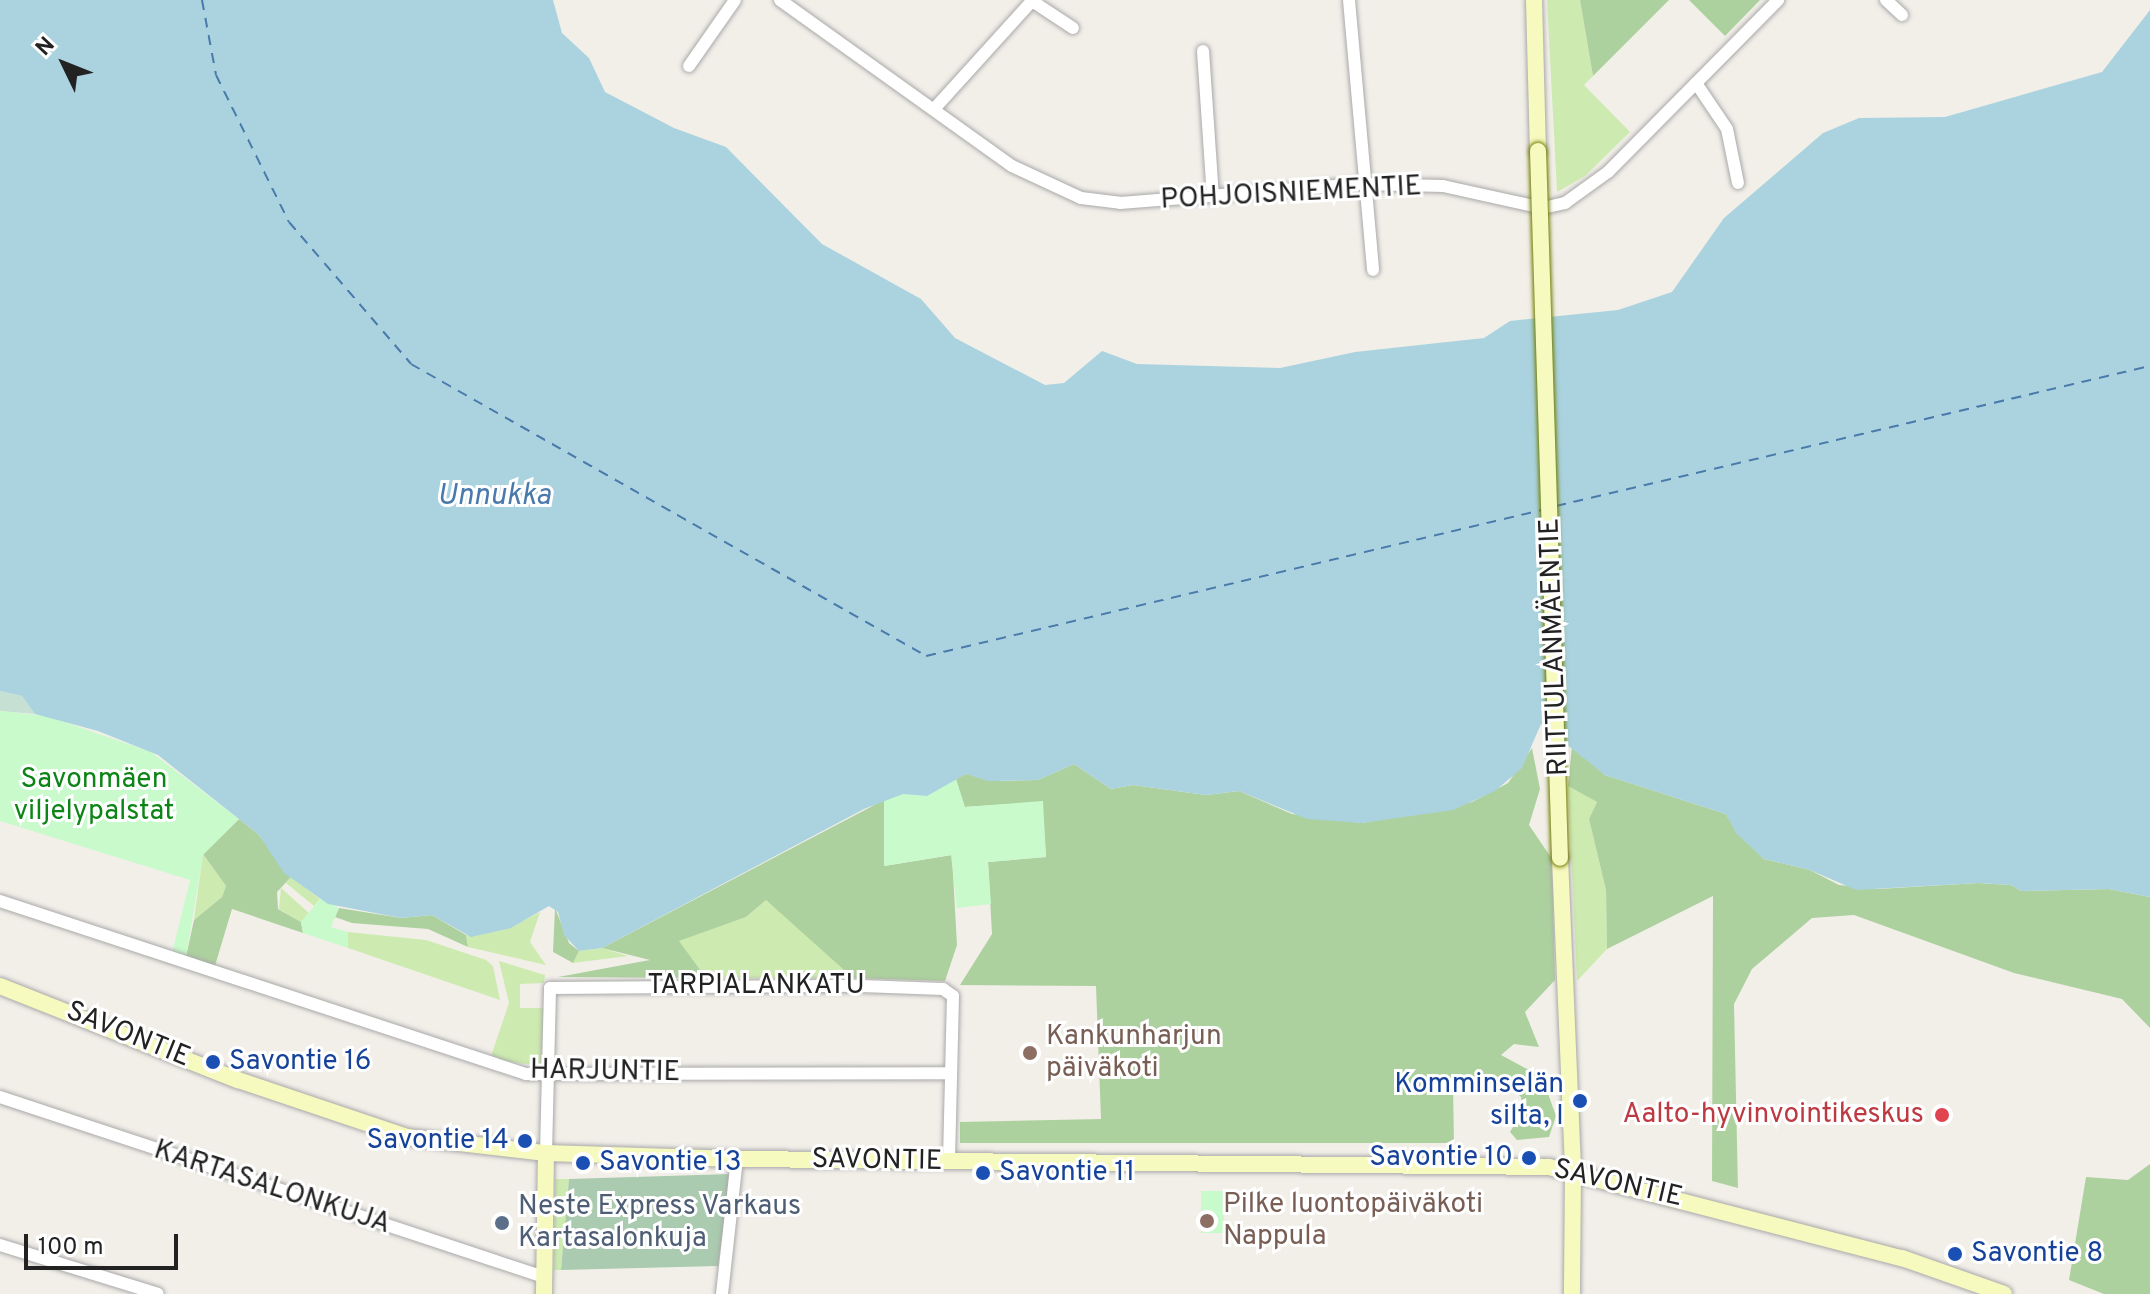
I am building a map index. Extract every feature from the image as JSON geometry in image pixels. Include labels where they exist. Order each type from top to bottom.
[{"type":"street","points":[[689,66],[735,0]]},
{"type":"street","name":"POHJOISNIEMENTIE","points":[[780,0],[1012,166],[1081,198],[1120,203],[1363,184],[1443,186],[1543,208],[1565,203],[1608,172],[1778,0]]},
{"type":"street","points":[[1349,0],[1373,270]]},
{"type":"street","name":"RIITTULANMÄENTIE","points":[[1534,0],[1560,858],[1573,1171],[1572,1294]]},
{"type":"street","points":[[1886,0],[1902,15]]},
{"type":"street","points":[[935,108],[1032,1],[1073,28]]},
{"type":"street","points":[[1203,51],[1213,197]]},
{"type":"street","points":[[1696,83],[1727,129],[1738,183]]},
{"type":"street","name":"HARJUNTIE","points":[[0,901],[484,1063],[547,1074],[950,1073]]},
{"type":"street","name":"SAVONTIE","points":[[0,986],[238,1080],[407,1137],[546,1153],[737,1159],[1471,1165],[1573,1171],[1902,1258],[2004,1294]]},
{"type":"street","name":"TARPIALANKATU","points":[[547,1074],[549,991],[556,986],[943,989],[953,996],[950,1073]]},
{"type":"street","points":[[949,1162],[950,1073]]},
{"type":"street","points":[[544,1285],[547,1074]]},
{"type":"street","name":"KARTASALONKUJA","points":[[0,1097],[544,1285]]},
{"type":"street","points":[[722,1294],[737,1159]]},
{"type":"street","points":[[0,1245],[158,1294]]},
{"type":"green space","points":[[1547,0],[1580,0],[1593,76],[1584,85],[1630,132],[1585,176],[1557,192]]},
{"type":"green space","points":[[1580,0],[1669,0],[1593,76]]},
{"type":"green space","points":[[1689,0],[1760,0],[1725,36]]},
{"type":"green space","points":[[0,691],[22,696],[35,714],[0,711]]},
{"type":"green space","name":"Savonmäen viljelypalstat","points":[[0,711],[47,716],[151,752],[239,819],[203,855],[186,957],[172,953],[190,880],[0,821]]},
{"type":"green space","points":[[1572,746],[1605,775],[1726,814],[1737,833],[1764,859],[1810,870],[1839,885],[1878,889],[1978,883],[2011,885],[2021,891],[2109,889],[2150,897],[2150,1028],[2122,999],[2014,973],[1854,915],[1812,918],[1752,969],[1734,1004],[1738,1188],[1712,1181],[1713,896],[1607,949],[1606,890],[1589,819],[1597,802],[1568,786]]},
{"type":"green space","points":[[1532,748],[1540,789],[1529,825],[1552,859],[1555,980],[1525,1012],[1539,1047],[1514,1044],[1501,1055],[1542,1077],[1556,1116],[1549,1137],[1517,1140],[1510,1132],[1523,1110],[1521,1097],[1511,1087],[1463,1079],[1453,1087],[1454,1143],[960,1143],[960,1122],[1101,1119],[1096,986],[960,985],[992,934],[988,862],[1046,857],[1042,802],[964,807],[956,779],[966,774],[1001,781],[1038,780],[1074,764],[1111,789],[1133,785],[1206,795],[1239,791],[1292,814],[1362,823],[1472,802],[1508,783]]},
{"type":"green space","points":[[956,779],[965,807],[1043,801],[1046,857],[988,862],[991,904],[957,908],[951,855],[884,866],[884,800],[903,794],[927,796]]},
{"type":"green space","points":[[1568,786],[1597,802],[1589,819],[1606,890],[1607,949],[1577,981]]},
{"type":"green space","points":[[884,800],[884,866],[952,855],[957,945],[945,981],[853,978],[766,900],[746,917],[679,941],[706,978],[558,977],[650,960],[602,948]]},
{"type":"green space","points":[[239,819],[259,835],[291,877],[277,892],[278,909],[301,922],[303,933],[232,909],[214,969],[186,957],[194,920],[222,897],[226,886],[203,854]]},
{"type":"green space","points":[[203,854],[226,886],[222,897],[194,920]]},
{"type":"green space","points":[[291,877],[320,899],[314,906],[286,883]]},
{"type":"green space","points":[[281,888],[309,913],[301,922],[279,909]]},
{"type":"green space","points":[[320,899],[339,908],[331,927],[348,932],[348,948],[303,933],[301,922]]},
{"type":"green space","points":[[766,900],[803,929],[853,978],[706,978],[678,941],[746,917]]},
{"type":"green space","points":[[339,908],[401,918],[432,915],[466,935],[468,947],[428,929],[352,923],[335,917]]},
{"type":"green space","points":[[555,908],[569,943],[579,951],[573,963],[553,952]]},
{"type":"green space","points":[[540,912],[530,942],[546,965],[468,947],[466,935],[510,928]]},
{"type":"green space","points":[[348,932],[426,940],[486,960],[493,966],[500,1000],[348,948]]},
{"type":"green space","points":[[602,948],[628,956],[573,963],[579,951]]},
{"type":"green space","points":[[499,961],[545,975],[544,983],[520,984],[520,1008],[544,1008],[541,1066],[490,1059],[509,1003]]},
{"type":"green space","points":[[2150,1164],[2150,1294],[2104,1294],[2069,1280],[2086,1177],[2128,1180]]},
{"type":"green space","points":[[731,1174],[718,1266],[561,1270],[569,1179]]},
{"type":"green space","points":[[555,1179],[569,1179],[561,1270],[554,1270]]},
{"type":"green space","points":[[1201,1191],[1224,1191],[1224,1233],[1201,1233]]},
{"type":"water","name":"Unnukka","points":[[0,0],[553,0],[562,33],[589,58],[605,92],[674,128],[726,147],[822,244],[921,299],[955,338],[1045,385],[1064,383],[1102,351],[1137,364],[1280,368],[1355,352],[1484,338],[1510,321],[1618,310],[1672,292],[1724,218],[1823,133],[1859,118],[1945,117],[2102,72],[2150,10],[2150,897],[2109,889],[2021,891],[2011,885],[1978,883],[1856,890],[1810,870],[1764,859],[1736,833],[1726,814],[1605,775],[1541,724],[1522,768],[1495,791],[1453,810],[1362,823],[1307,819],[1239,791],[1206,795],[1133,785],[1111,789],[1074,764],[1038,780],[988,781],[966,774],[927,796],[903,794],[864,809],[602,948],[579,951],[564,935],[558,912],[549,906],[511,928],[471,937],[432,915],[401,918],[328,904],[284,873],[259,835],[158,755],[98,731],[35,714],[22,696],[0,691]]},
{"type":"ferry route","points":[[202,0],[216,75],[289,222],[411,364],[926,656],[1542,510]]},
{"type":"ferry route","points":[[1556,506],[2150,366]]},
{"type":"place","name":"Kankunharjun päiväkoti","points":[[1030,1053]]},
{"type":"place","name":"Savontie 16","points":[[213,1062]]},
{"type":"place","name":"Komminselän silta, I","points":[[1580,1101]]},
{"type":"place","name":"Aalto-hyvinvointikeskus","points":[[1942,1115]]},
{"type":"place","name":"Savontie 14","points":[[525,1141]]},
{"type":"place","name":"Savontie 10","points":[[1529,1158]]},
{"type":"place","name":"Savontie 13","points":[[583,1163]]},
{"type":"place","name":"Savontie 11","points":[[983,1173]]},
{"type":"place","name":"Pilke luontopäiväkoti Nappula","points":[[1207,1221]]},
{"type":"place","name":"Neste Express Varkaus Kartasalonkuja","points":[[502,1223]]},
{"type":"place","name":"Savontie 8","points":[[1955,1254]]}]
